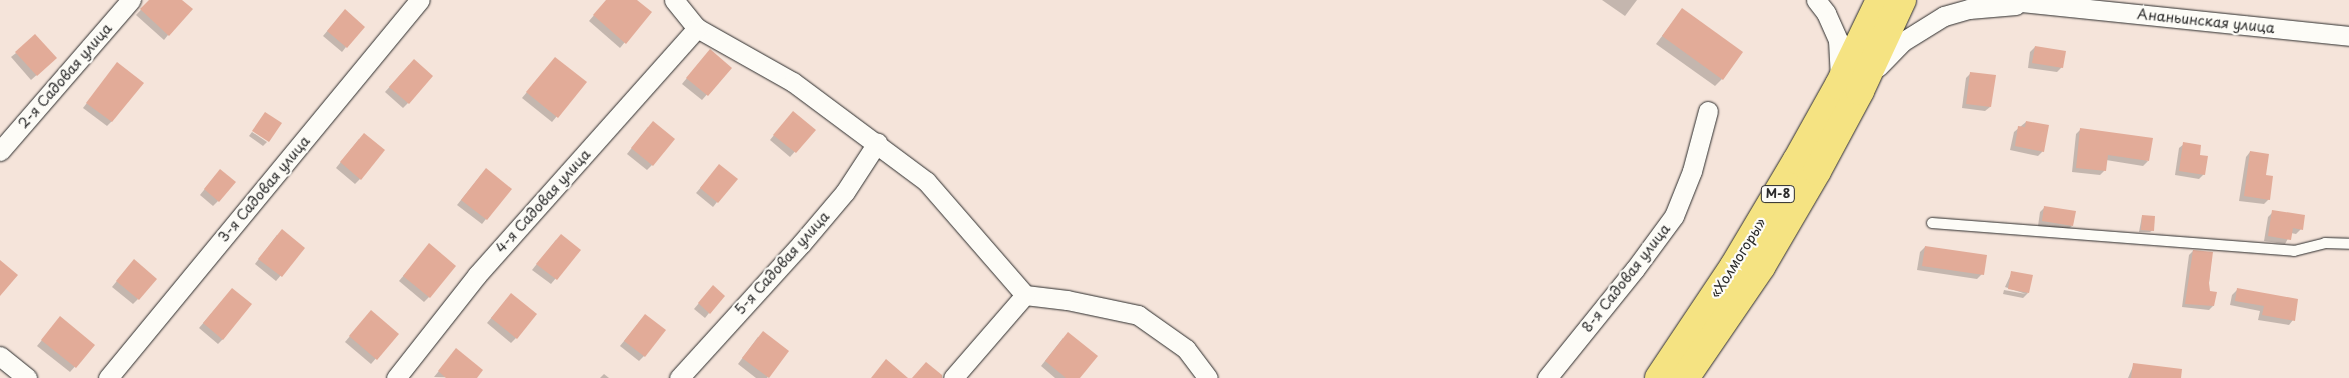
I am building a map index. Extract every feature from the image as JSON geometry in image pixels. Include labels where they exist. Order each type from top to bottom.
[{"type":"highway","name":"«Холмогоры»","points":[[1685,378],[1761,266],[1850,88],[1880,0]]},
{"type":"highway","name":"«Холмогоры»","points":[[1659,378],[1850,88],[1902,0]]},
{"type":"street","name":"2-я Садовая улица","points":[[0,151],[131,0]]},
{"type":"street","name":"3-я Садовая улица","points":[[108,378],[420,0]]},
{"type":"street","points":[[674,0],[697,28],[777,72],[877,143],[926,181],[1025,295],[1066,300],[1138,315],[1186,349],[1208,378]]},
{"type":"street","points":[[1816,0],[1826,12],[1838,40],[1850,88],[1902,42],[1937,20],[1969,9],[2031,2]]},
{"type":"street","name":"Ананьинская улица","points":[[2002,0],[2349,36]]},
{"type":"street","name":"4-я Садовая улица","points":[[396,378],[477,275],[697,28]]},
{"type":"street","name":"8-я Садовая улица","points":[[1546,378],[1635,269],[1674,216],[1692,171],[1708,111]]},
{"type":"street","name":"5-я Садовая улица","points":[[679,378],[801,244],[845,192],[877,143]]},
{"type":"street","points":[[953,378],[1025,295]]},
{"type":"street","points":[[0,356],[27,378]]},
{"type":"lane","points":[[1932,223],[2294,251],[2325,243],[2349,244]]},
{"type":"building","points":[[149,0],[182,0],[193,9],[169,36],[140,9]]},
{"type":"building","points":[[606,0],[637,0],[652,12],[626,44],[593,15]]},
{"type":"building","points":[[1682,8],[1743,52],[1723,80],[1662,36]]},
{"type":"building","points":[[345,9],[365,27],[347,48],[327,31]]},
{"type":"building","points":[[35,34],[57,58],[37,76],[15,52]]},
{"type":"building","points":[[2035,46],[2066,51],[2063,68],[2032,63]]},
{"type":"building","points":[[710,49],[732,68],[708,96],[686,78]]},
{"type":"building","points":[[555,57],[587,82],[558,118],[526,92]]},
{"type":"building","points":[[414,59],[433,76],[409,104],[389,87]]},
{"type":"building","points":[[117,62],[144,83],[112,122],[86,103]]},
{"type":"building","points":[[1970,72],[1996,75],[1991,107],[1966,104]]},
{"type":"building","points":[[793,111],[816,130],[796,153],[773,135]]},
{"type":"building","points":[[265,112],[282,123],[269,142],[252,131]]},
{"type":"building","points":[[653,121],[675,139],[653,166],[631,148]]},
{"type":"building","points":[[2026,121],[2049,125],[2044,152],[2015,146],[2018,126],[2025,127]]},
{"type":"building","points":[[2080,128],[2153,138],[2149,161],[2108,155],[2106,171],[2076,168]]},
{"type":"building","points":[[364,133],[385,150],[361,180],[340,162]]},
{"type":"building","points":[[2183,142],[2201,145],[2200,155],[2208,156],[2205,175],[2179,171]]},
{"type":"building","points":[[2250,151],[2269,154],[2266,175],[2273,176],[2270,200],[2244,196]]},
{"type":"building","points":[[719,164],[738,179],[718,203],[700,188]]},
{"type":"building","points":[[486,168],[512,189],[487,220],[461,200]]},
{"type":"building","points":[[220,169],[236,182],[219,202],[204,189]]},
{"type":"building","points":[[2044,206],[2076,211],[2073,226],[2042,221]]},
{"type":"building","points":[[2272,210],[2305,215],[2303,230],[2293,228],[2291,240],[2268,236]]},
{"type":"building","points":[[2142,215],[2155,216],[2154,231],[2141,230]]},
{"type":"building","points":[[282,229],[305,248],[282,277],[258,259]]},
{"type":"building","points":[[561,234],[581,250],[557,280],[536,264]]},
{"type":"building","points":[[429,243],[456,266],[430,298],[403,276]]},
{"type":"building","points":[[1925,246],[1987,255],[1984,275],[1922,266]]},
{"type":"building","points":[[2193,250],[2213,252],[2209,283],[2210,291],[2217,292],[2214,306],[2185,304]]},
{"type":"building","points":[[134,259],[157,279],[139,300],[116,281]]},
{"type":"building","points":[[0,260],[18,275],[0,296]]},
{"type":"building","points":[[2011,271],[2033,275],[2029,293],[2008,289]]},
{"type":"building","points":[[713,285],[725,296],[710,314],[698,303]]},
{"type":"building","points":[[232,288],[252,304],[223,340],[203,323]]},
{"type":"building","points":[[2237,288],[2298,299],[2295,321],[2262,315],[2264,306],[2235,301]]},
{"type":"building","points":[[511,293],[537,314],[517,339],[491,318]]},
{"type":"building","points":[[371,310],[399,334],[377,360],[349,336]]},
{"type":"building","points":[[645,314],[666,330],[645,357],[624,341]]},
{"type":"building","points":[[60,316],[95,345],[76,368],[41,340]]},
{"type":"building","points":[[763,331],[789,351],[769,378],[742,358]]},
{"type":"building","points":[[1068,332],[1098,356],[1080,378],[1066,378],[1045,361]]},
{"type":"building","points":[[456,348],[483,370],[477,378],[446,378],[438,371]]},
{"type":"building","points":[[886,359],[908,378],[871,378]]},
{"type":"building","points":[[926,362],[942,375],[942,378],[912,378]]},
{"type":"building","points":[[2133,363],[2182,369],[2181,378],[2131,378]]}]
